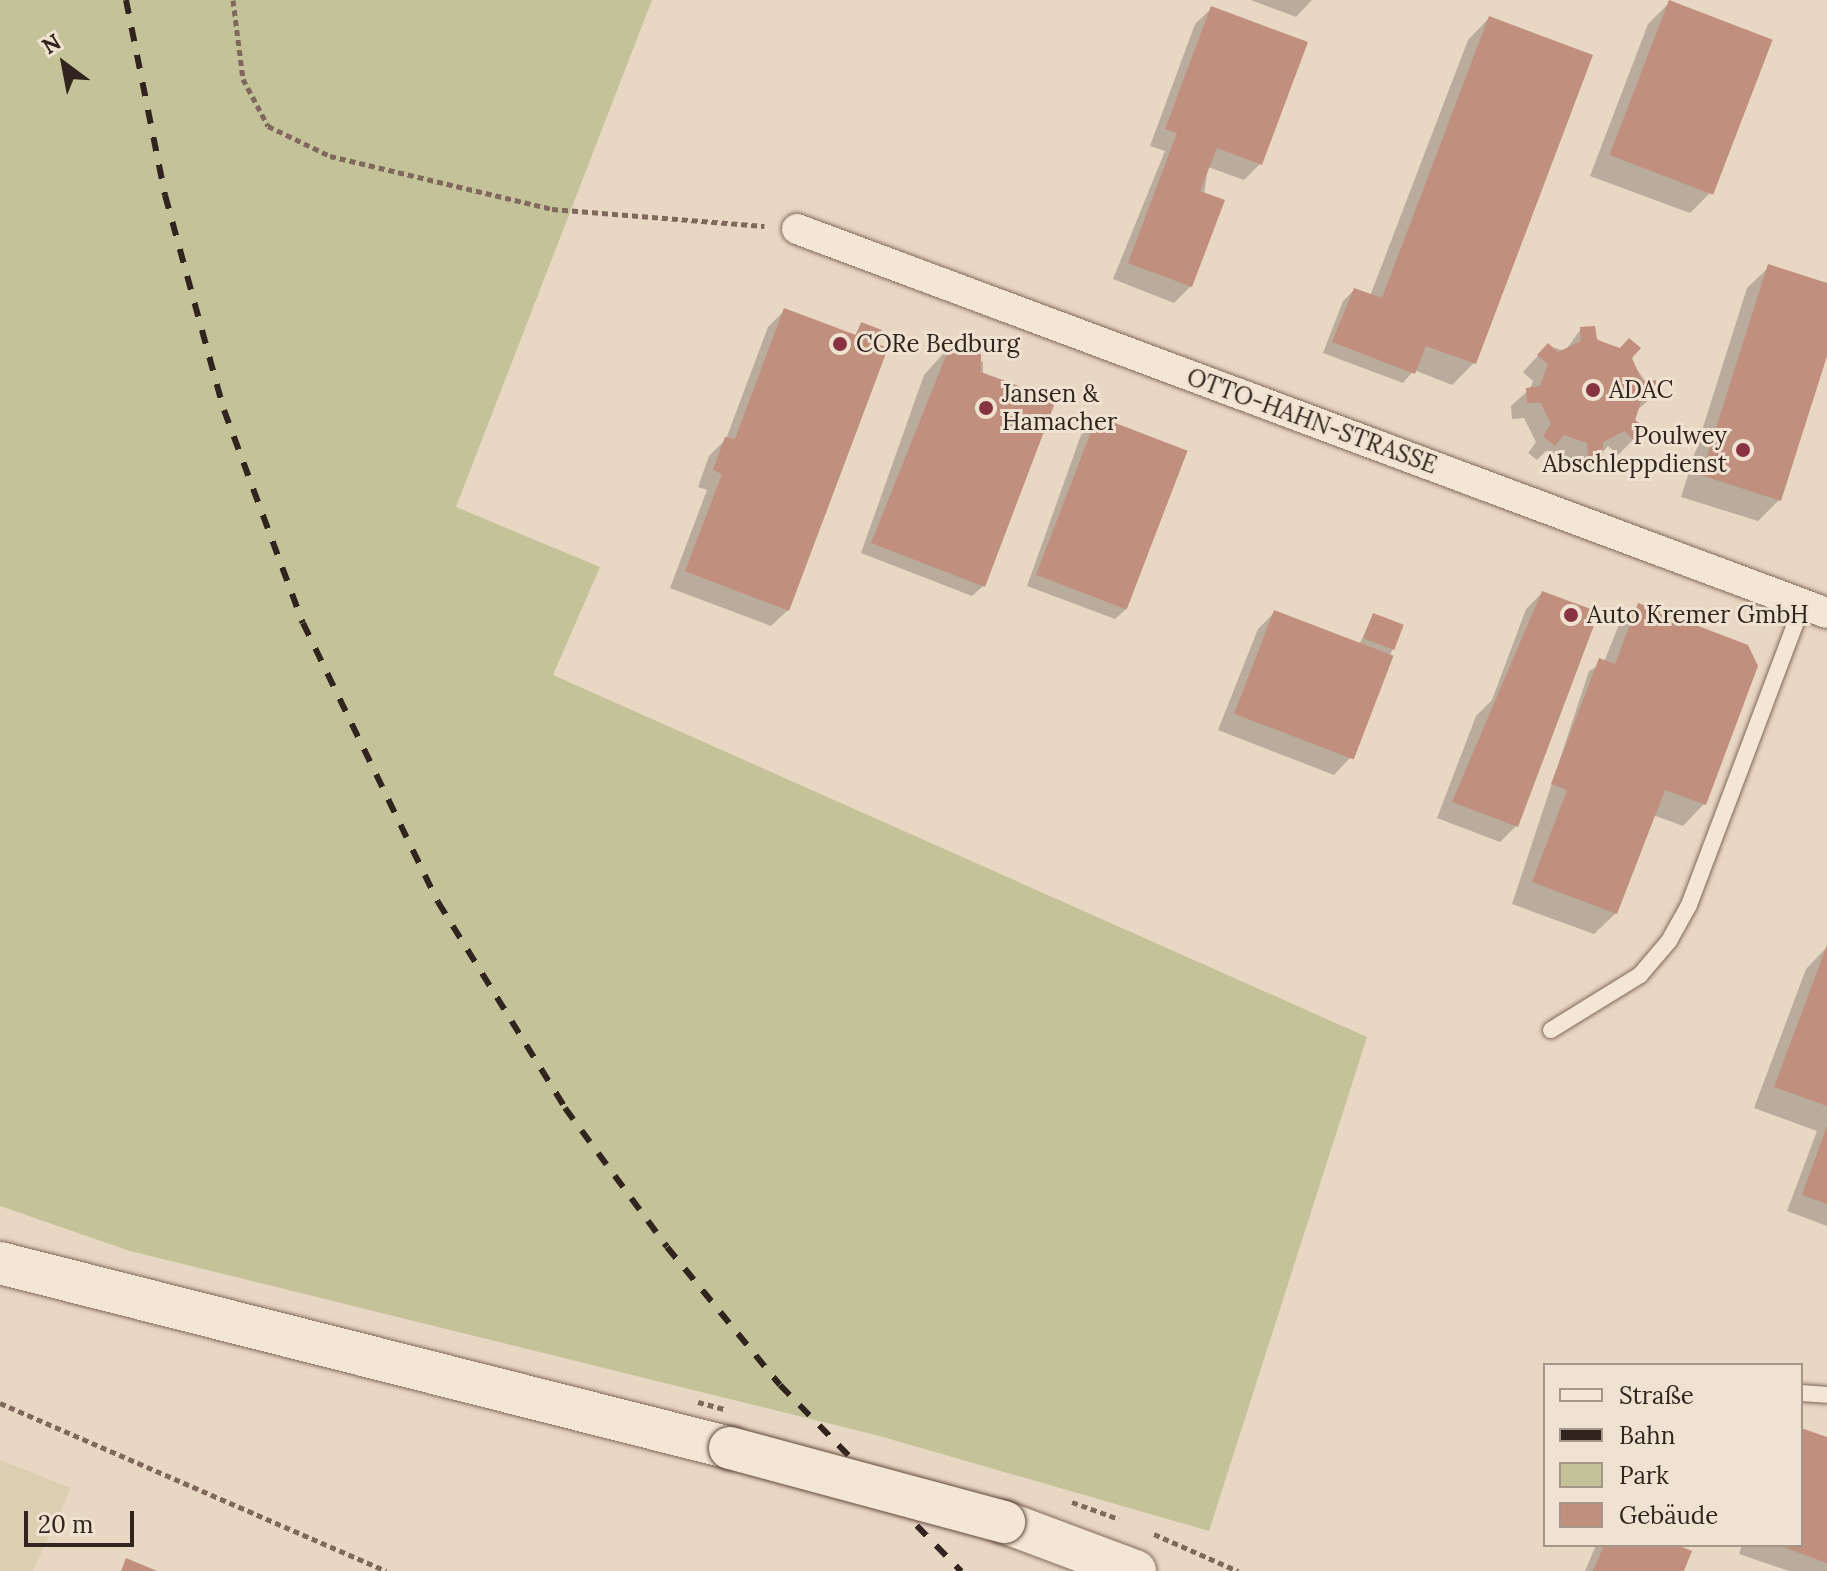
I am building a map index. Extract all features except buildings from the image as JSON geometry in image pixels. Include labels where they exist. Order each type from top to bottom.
[{"type":"street","name":"OTTO-HAHN-STRASSE","points":[[797,229],[1815,609]]},
{"type":"street","points":[[0,1263],[730,1448],[1004,1522],[1135,1571]]},
{"type":"lane","points":[[1551,1030],[1640,975],[1669,941],[1689,905],[1815,609]]},
{"type":"lane","points":[[1803,1393],[1827,1395]]},
{"type":"path","points":[[233,0],[243,79],[268,126],[330,156],[552,209],[797,229]]},
{"type":"path","points":[[0,1403],[386,1571]]},
{"type":"shaded area","points":[[0,1460],[71,1488],[33,1571],[0,1571]]},
{"type":"green space","points":[[0,0],[652,0],[456,507],[600,567],[553,675],[1367,1037],[1209,1531],[876,1435],[130,1251],[0,1206]]},
{"type":"railway","points":[[126,0],[165,195],[224,410],[303,623],[438,902],[565,1108],[667,1247],[780,1385],[961,1571]]},
{"type":"place","name":"CORe Bedburg","points":[[840,344]]},
{"type":"place","name":"ADAC","points":[[1593,390]]},
{"type":"place","name":"Jansen & Hamacher","points":[[986,408]]},
{"type":"place","name":"Poulwey Abschleppdienst","points":[[1743,450]]},
{"type":"place","name":"Auto Kremer GmbH","points":[[1571,615]]}]
